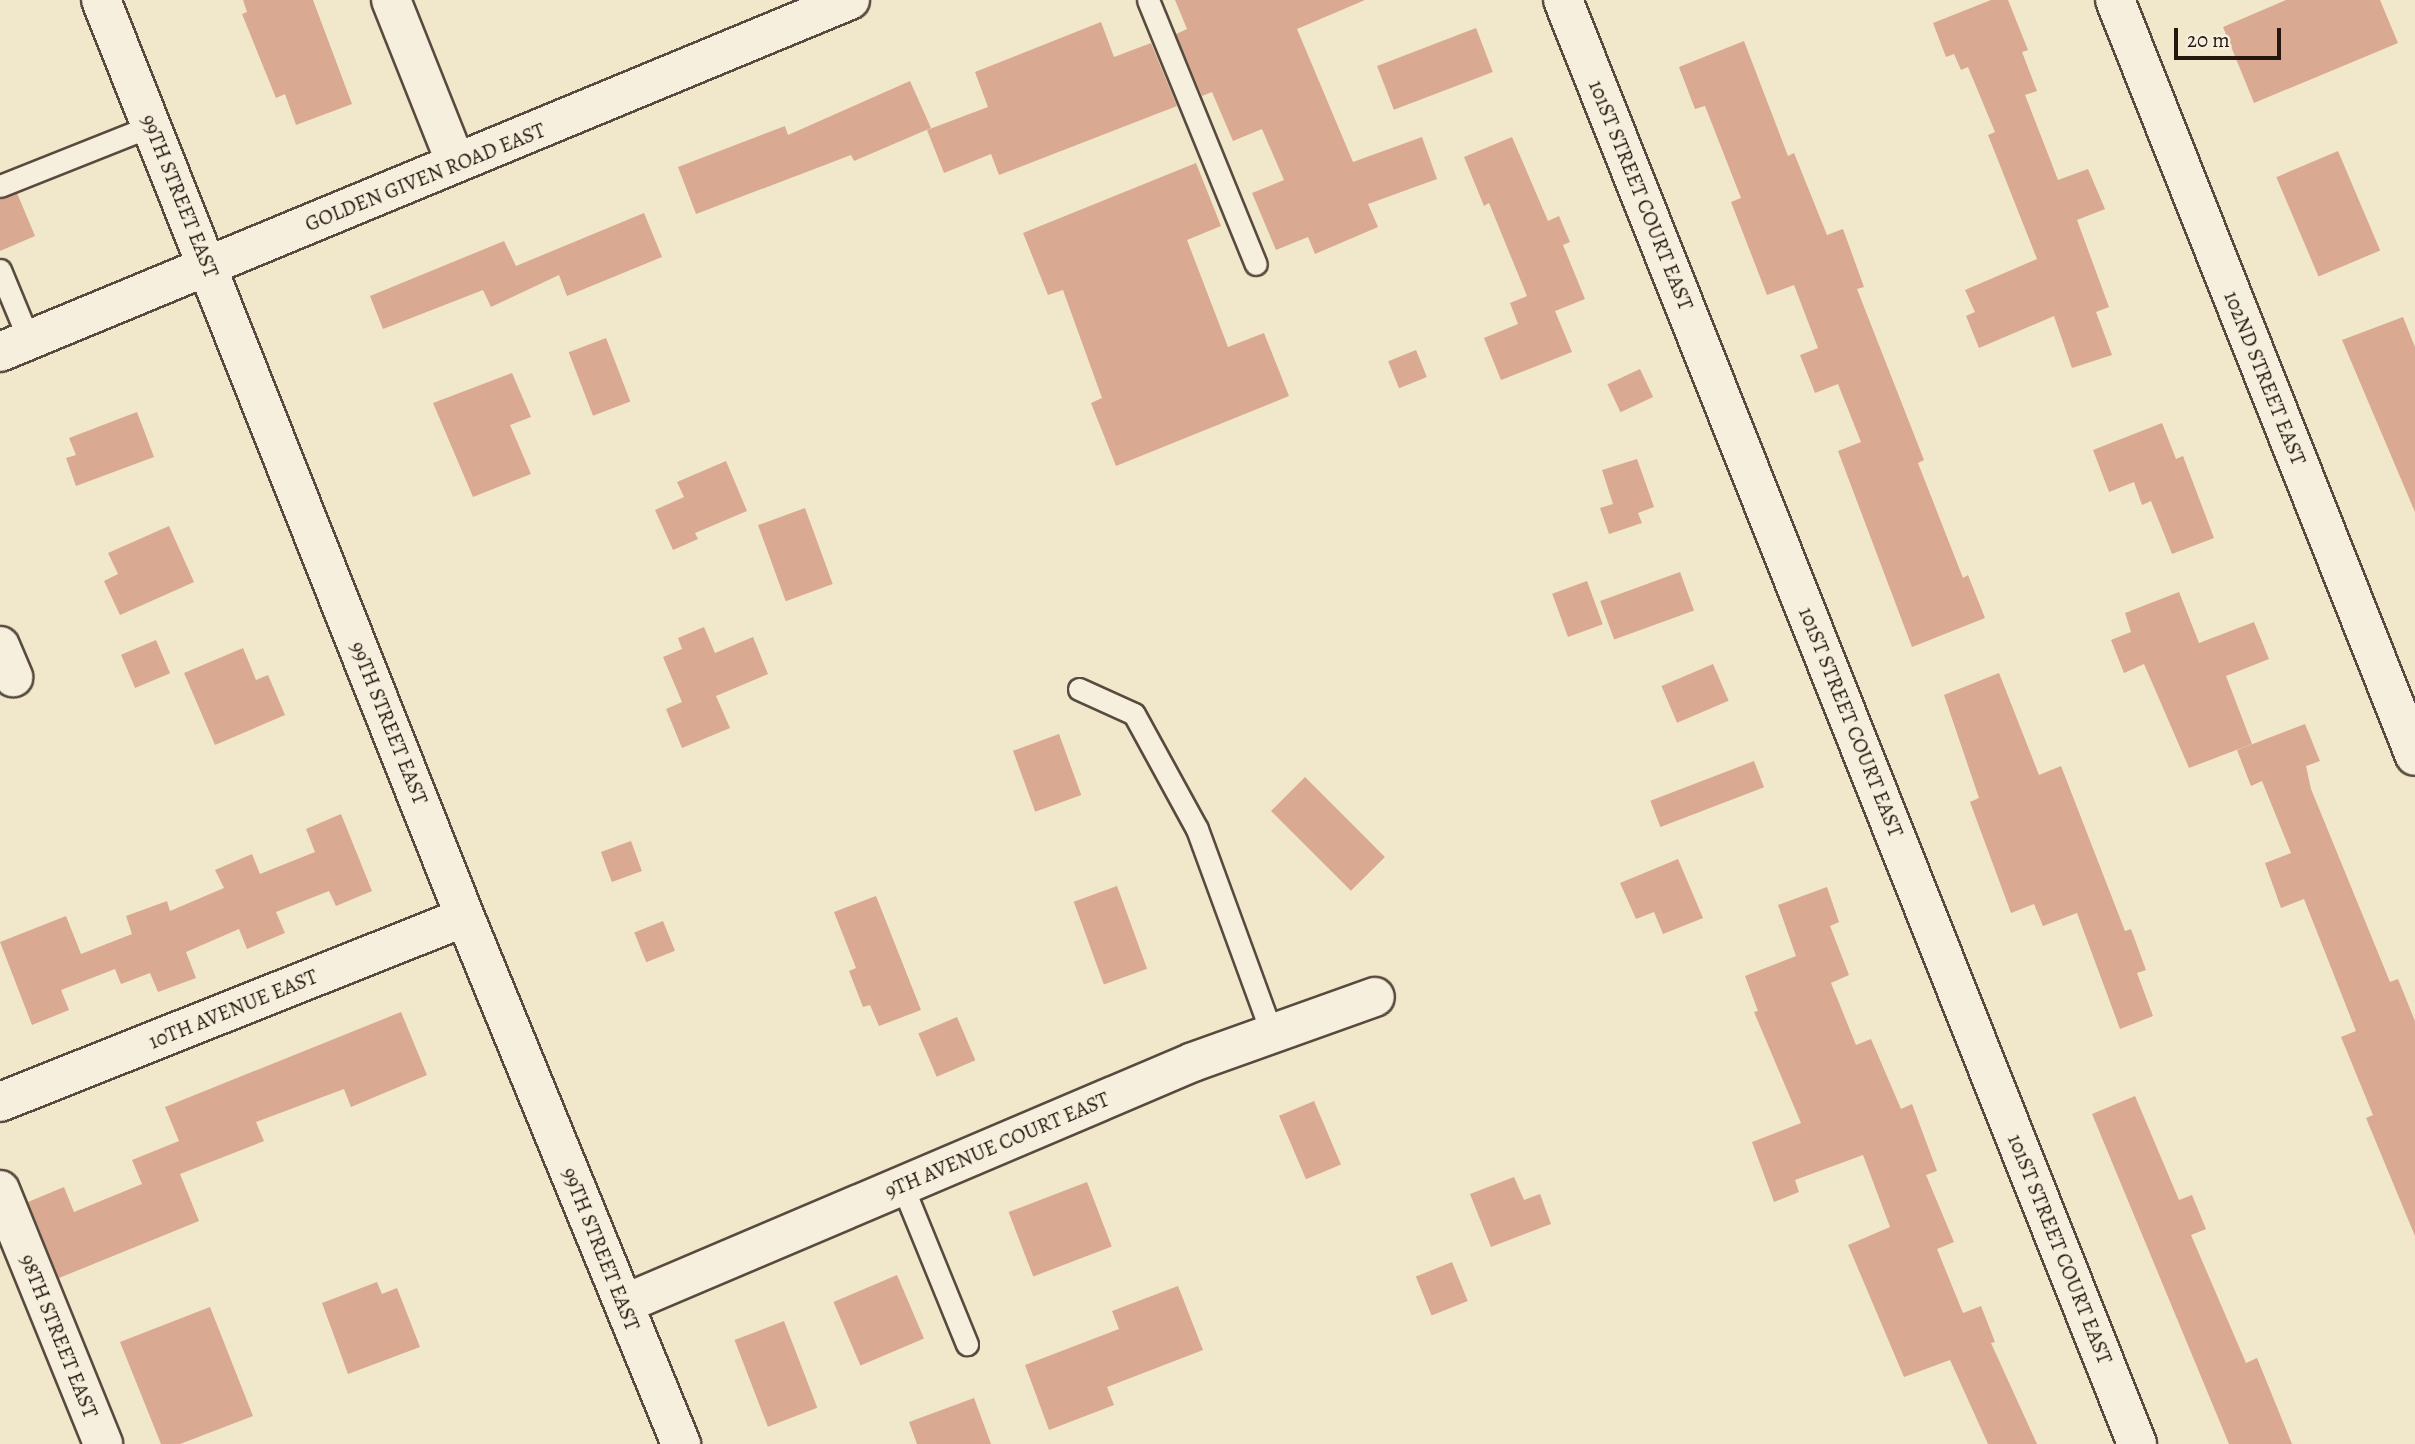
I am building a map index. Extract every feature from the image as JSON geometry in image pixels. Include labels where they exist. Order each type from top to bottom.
[{"type":"street","name":"99TH STREET EAST","points":[[101,0],[465,917],[681,1444]]},
{"type":"street","points":[[391,0],[456,163]]},
{"type":"street","name":"GOLDEN GIVEN ROAD EAST","points":[[15,346],[850,0]]},
{"type":"street","name":"101ST STREET COURT EAST","points":[[1563,0],[2137,1444]]},
{"type":"street","name":"102ND STREET EAST","points":[[2115,0],[2415,756]]},
{"type":"street","name":"10TH AVENUE EAST","points":[[0,1102],[465,917]]},
{"type":"street","name":"9TH AVENUE COURT EAST","points":[[624,1304],[1193,1062],[1375,998]]},
{"type":"street","name":"98TH STREET EAST","points":[[0,1190],[103,1444]]},
{"type":"lane","points":[[1148,0],[1256,264]]},
{"type":"lane","points":[[0,186],[151,126]]},
{"type":"lane","points":[[0,270],[15,346]]},
{"type":"lane","points":[[1079,689],[1134,714],[1197,829],[1272,1034]]},
{"type":"lane","points":[[902,1185],[967,1344]]},
{"type":"building","points":[[243,0],[313,0],[352,104],[296,125],[285,94],[276,98],[242,14],[247,12]]},
{"type":"building","points":[[1175,0],[1365,0],[1297,29],[1353,162],[1422,137],[1437,179],[1368,204],[1378,227],[1315,254],[1308,237],[1276,250],[1252,193],[1284,180],[1262,129],[1233,141],[1212,92],[1202,96],[1176,34],[1187,29]]},
{"type":"building","points":[[1991,0],[2008,0],[2028,50],[2022,52],[2037,91],[2025,95],[2058,180],[2088,169],[2105,209],[2077,220],[2109,307],[2096,312],[2112,355],[2072,368],[2054,316],[1979,348],[1966,316],[1975,312],[1965,290],[2037,259],[1988,135],[1995,132],[1968,67],[1961,70],[1954,54],[1946,57],[1933,23]]},
{"type":"building","points":[[2286,0],[2380,0],[2398,43],[2254,103],[2223,27]]},
{"type":"building","points":[[1101,22],[1114,57],[1151,43],[1177,106],[999,175],[991,154],[944,173],[927,130],[988,107],[975,72]]},
{"type":"building","points":[[1476,28],[1493,72],[1394,110],[1377,66]]},
{"type":"building","points":[[1744,41],[1788,156],[1794,153],[1827,235],[1843,229],[1864,287],[1857,289],[1924,460],[1918,463],[1963,578],[1968,575],[1985,618],[1912,647],[1838,451],[1861,442],[1838,384],[1815,393],[1800,355],[1818,348],[1794,285],[1767,295],[1731,202],[1741,198],[1705,106],[1695,109],[1679,67]]},
{"type":"building","points":[[910,81],[931,128],[854,161],[851,155],[696,214],[678,167],[785,126],[788,135]]},
{"type":"building","points":[[1512,137],[1548,221],[1559,216],[1570,242],[1563,245],[1585,299],[1555,311],[1572,352],[1501,380],[1484,338],[1518,324],[1510,303],[1527,296],[1489,203],[1484,206],[1464,157]]},
{"type":"building","points":[[2338,151],[2380,250],[2319,277],[2276,177]]},
{"type":"building","points":[[1196,163],[1221,226],[1187,240],[1228,347],[1264,333],[1289,396],[1116,466],[1091,403],[1102,398],[1063,290],[1048,295],[1023,233]]},
{"type":"building","points":[[17,193],[35,236],[0,251],[0,199]]},
{"type":"building","points":[[644,213],[662,257],[567,296],[559,275],[491,307],[483,290],[383,329],[370,296],[504,241],[516,266]]},
{"type":"building","points":[[2403,317],[2415,347],[2415,512],[2342,340]]},
{"type":"building","points":[[606,338],[630,401],[593,416],[569,352]]},
{"type":"building","points":[[1416,350],[1427,377],[1399,388],[1388,361]]},
{"type":"building","points":[[1640,369],[1653,397],[1620,412],[1607,384]]},
{"type":"building","points":[[512,373],[531,417],[510,425],[531,474],[473,497],[433,403]]},
{"type":"building","points":[[137,412],[154,457],[76,486],[66,458],[76,455],[69,438]]},
{"type":"building","points":[[2162,423],[2176,459],[2183,456],[2214,538],[2172,554],[2151,501],[2142,505],[2134,482],[2109,492],[2093,450]]},
{"type":"building","points":[[1637,459],[1654,507],[1638,513],[1642,523],[1609,534],[1600,508],[1613,504],[1602,470]]},
{"type":"building","points":[[726,461],[747,511],[695,533],[698,539],[673,550],[655,510],[684,497],[677,482]]},
{"type":"building","points":[[805,508],[833,584],[786,601],[758,525]]},
{"type":"building","points":[[169,526],[194,582],[120,615],[104,581],[118,574],[108,553]]},
{"type":"building","points":[[1680,572],[1694,611],[1614,640],[1600,601]]},
{"type":"building","points":[[1587,581],[1603,624],[1568,637],[1552,594]]},
{"type":"building","points":[[2179,592],[2199,643],[2254,622],[2269,659],[2226,676],[2252,744],[2189,768],[2144,664],[2124,673],[2111,640],[2131,632],[2125,613]]},
{"type":"building","points":[[704,627],[715,653],[753,637],[768,674],[716,696],[730,728],[682,748],[666,709],[682,702],[663,657],[682,649],[678,638]]},
{"type":"building","points":[[156,640],[170,673],[135,688],[121,655]]},
{"type":"building","points":[[243,648],[256,680],[268,675],[285,715],[215,745],[184,673]]},
{"type":"building","points":[[1713,664],[1729,701],[1677,723],[1661,686]]},
{"type":"building","points":[[1999,673],[2039,775],[2061,766],[2125,931],[2131,929],[2146,970],[2137,973],[2153,1016],[2120,1029],[2077,913],[2043,926],[2034,904],[2011,913],[1970,802],[1979,798],[1944,695]]},
{"type":"building","points":[[2305,724],[2320,761],[2306,766],[2311,789],[2390,982],[2398,979],[2415,1021],[2415,1236],[2366,1118],[2373,1115],[2341,1037],[2356,1031],[2304,899],[2281,908],[2265,863],[2291,853],[2262,781],[2251,786],[2237,750]]},
{"type":"building","points":[[1059,734],[1081,795],[1035,812],[1013,751]]},
{"type":"building","points":[[1754,761],[1764,787],[1660,827],[1650,801]]},
{"type":"building","points":[[1305,777],[1385,857],[1351,891],[1271,811]]},
{"type":"building","points":[[341,814],[372,891],[336,906],[329,891],[276,912],[285,933],[247,949],[239,929],[186,952],[196,978],[158,992],[150,973],[121,984],[115,969],[61,990],[69,1010],[32,1025],[0,942],[66,916],[81,954],[132,934],[126,916],[167,901],[170,911],[224,888],[215,870],[252,854],[260,874],[315,852],[306,829]]},
{"type":"building","points":[[631,841],[642,871],[612,882],[601,852]]},
{"type":"building","points":[[1678,859],[1703,918],[1663,934],[1654,912],[1636,919],[1620,883]]},
{"type":"building","points":[[1117,886],[1147,969],[1104,984],[1074,902]]},
{"type":"building","points":[[1827,887],[1839,922],[1830,926],[1849,975],[1831,983],[1856,1045],[1871,1039],[1901,1109],[1912,1104],[1937,1171],[1926,1175],[1954,1242],[1937,1249],[1963,1313],[1981,1306],[1995,1342],[1991,1343],[2037,1444],[1988,1444],[1950,1360],[1904,1377],[1848,1245],[1890,1227],[1863,1155],[1795,1180],[1799,1192],[1774,1202],[1752,1142],[1801,1123],[1754,1012],[1758,1011],[1745,976],[1796,956],[1778,905]]},
{"type":"building","points":[[876,896],[921,1010],[879,1026],[870,1005],[863,1007],[849,971],[856,968],[834,912]]},
{"type":"building","points":[[663,921],[675,951],[646,962],[634,933]]},
{"type":"building","points":[[401,1012],[427,1075],[351,1107],[344,1089],[256,1122],[264,1141],[180,1174],[199,1221],[59,1278],[28,1202],[64,1187],[74,1212],[142,1184],[132,1160],[179,1141],[165,1107]]},
{"type":"building","points":[[957,1017],[975,1060],[937,1077],[918,1033]]},
{"type":"building","points":[[2135,1096],[2179,1200],[2192,1195],[2206,1229],[2191,1235],[2246,1363],[2257,1358],[2292,1444],[2229,1444],[2092,1114]]},
{"type":"building","points":[[1314,1101],[1341,1165],[1306,1179],[1279,1116]]},
{"type":"building","points":[[1514,1177],[1524,1200],[1540,1194],[1551,1224],[1491,1247],[1470,1194]]},
{"type":"building","points":[[1087,1182],[1112,1246],[1033,1277],[1009,1212]]},
{"type":"building","points":[[1452,1262],[1468,1301],[1432,1316],[1416,1277]]},
{"type":"building","points":[[897,1275],[924,1339],[860,1365],[833,1302]]},
{"type":"building","points":[[377,1282],[382,1294],[397,1288],[420,1347],[348,1374],[322,1303]]},
{"type":"building","points":[[1178,1286],[1203,1350],[1107,1387],[1114,1405],[1049,1430],[1025,1365],[1119,1329],[1112,1311]]},
{"type":"building","points":[[210,1307],[253,1416],[180,1444],[161,1444],[120,1342]]},
{"type":"building","points":[[784,1321],[817,1408],[768,1427],[735,1340]]},
{"type":"building","points":[[974,1398],[991,1444],[917,1444],[909,1422]]}]
